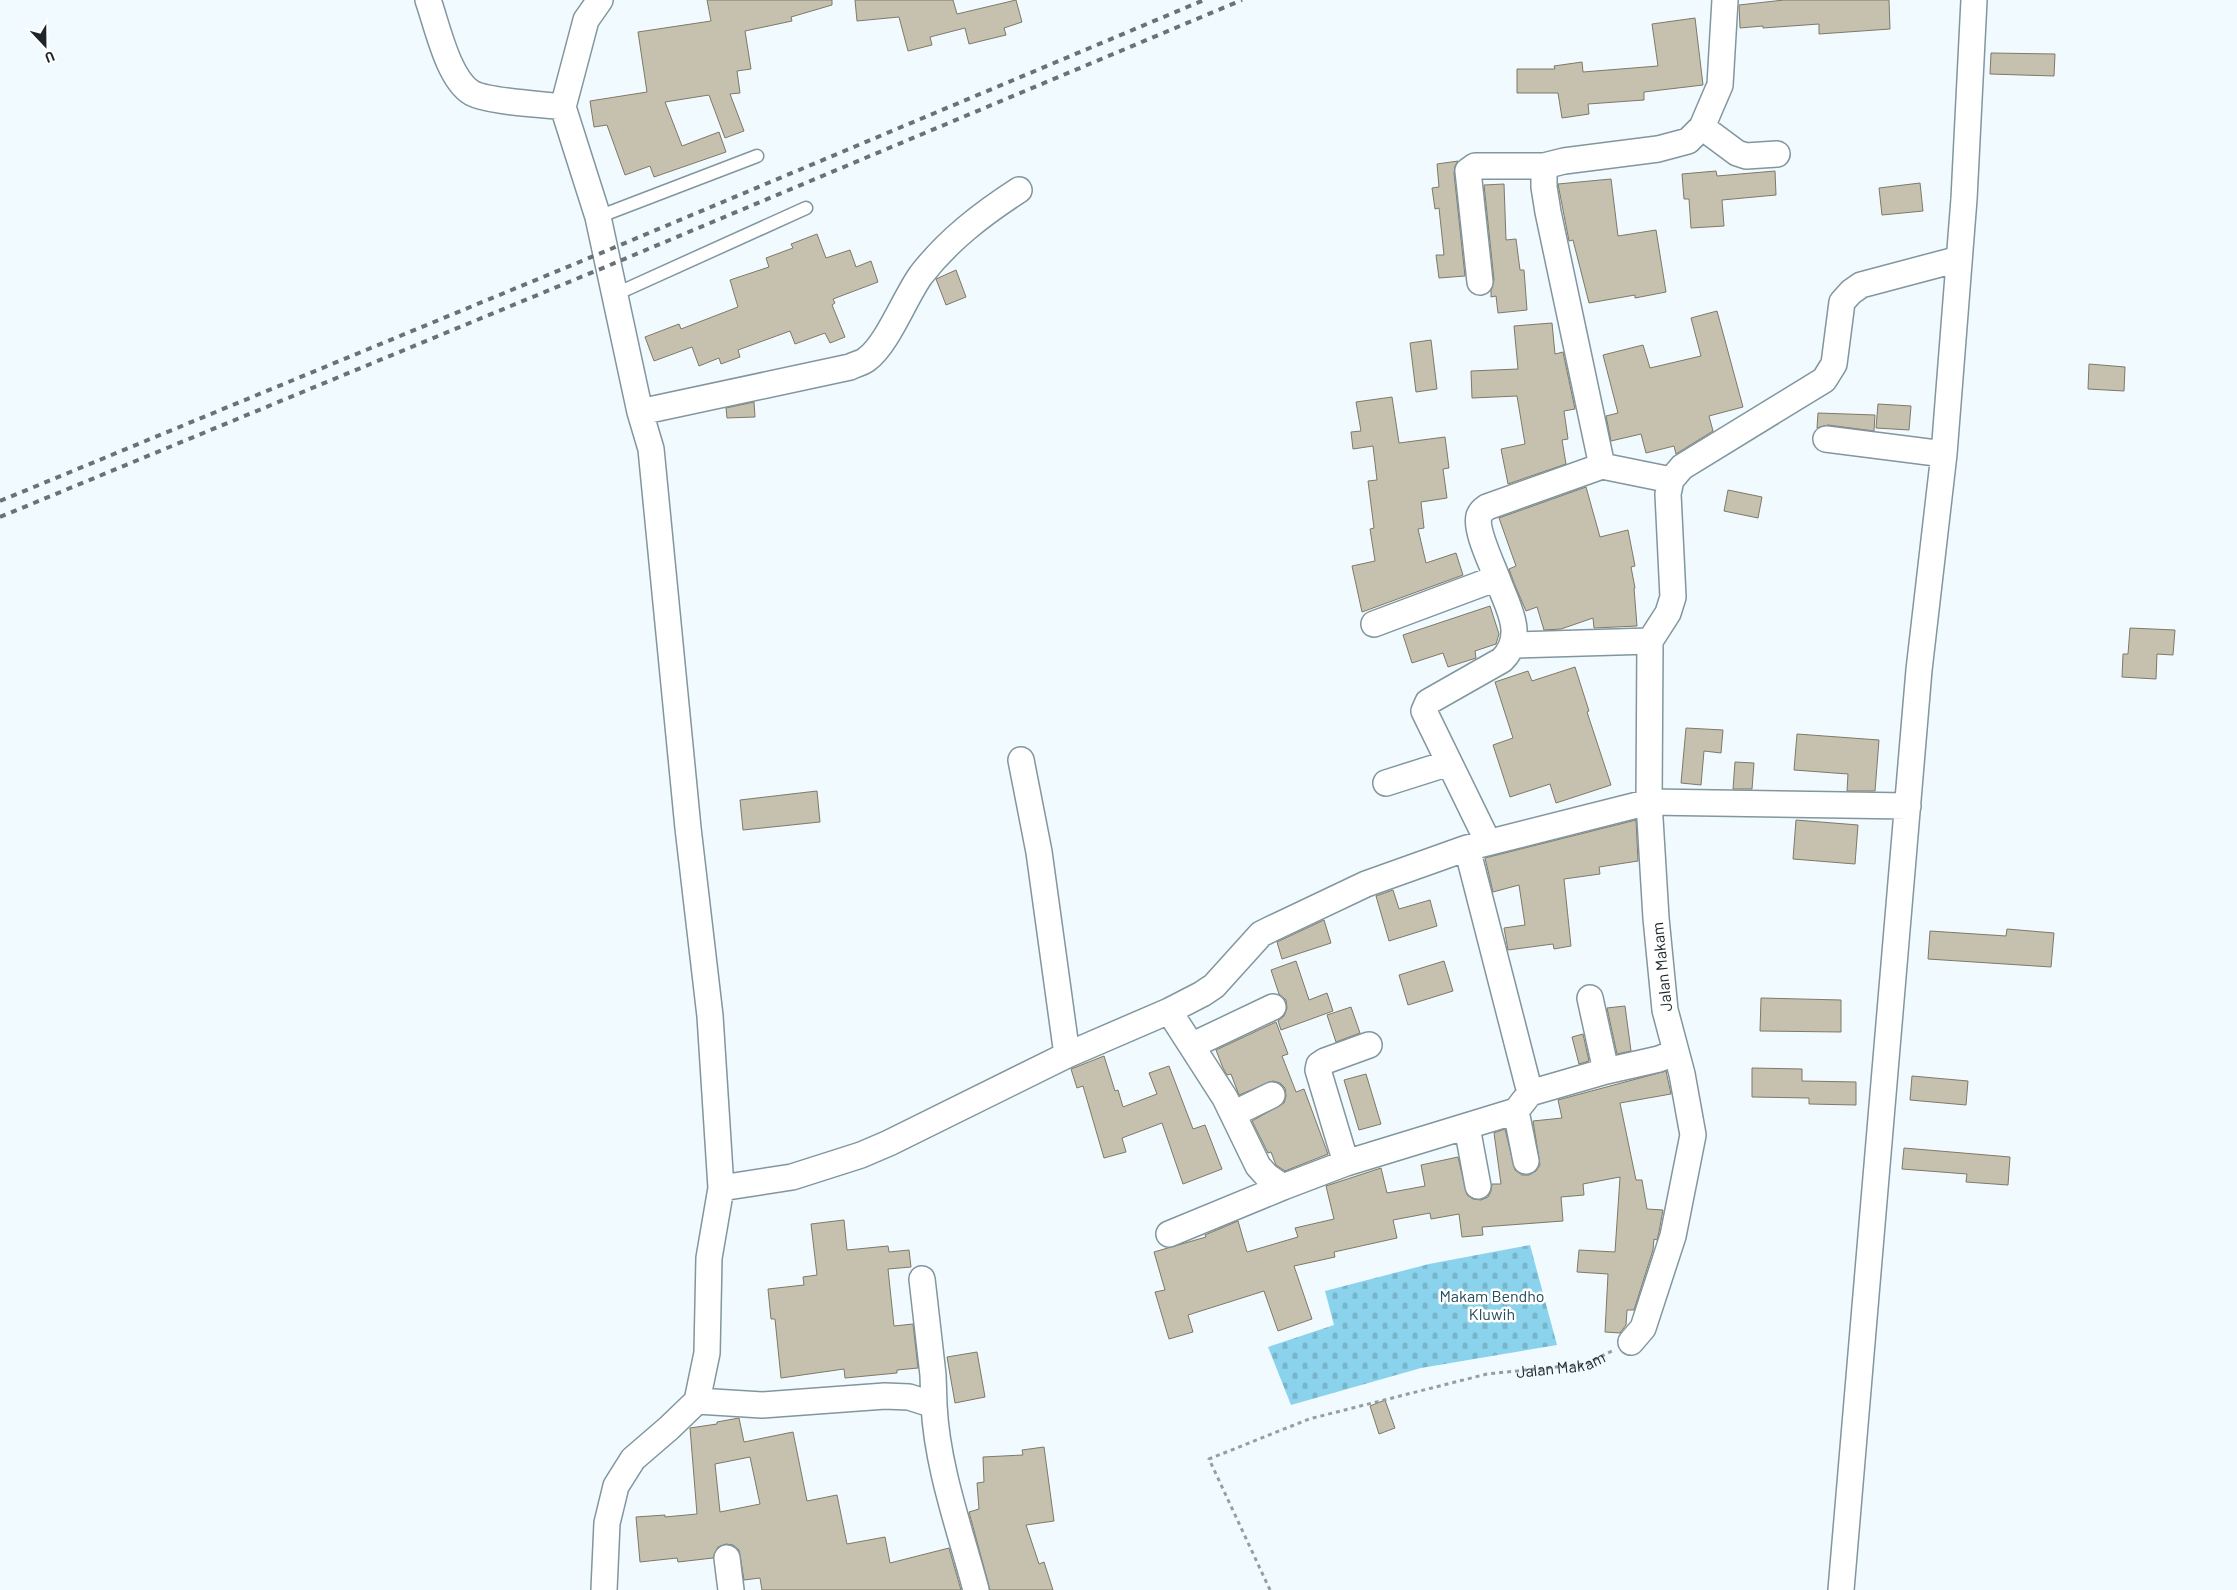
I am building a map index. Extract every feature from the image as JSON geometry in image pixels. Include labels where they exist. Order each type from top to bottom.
[{"type":"street","points":[[428,0],[449,62],[461,83],[471,92],[488,99],[562,107]]},
{"type":"street","points":[[600,0],[586,20],[562,107],[598,217],[640,412],[651,449],[688,828],[710,1016],[721,1188],[709,1258],[707,1353],[697,1401],[633,1459],[616,1486],[607,1523],[604,1590]]},
{"type":"street","points":[[1480,282],[1468,171],[1475,166],[1544,166],[1564,161],[1658,149],[1688,141],[1702,127],[1720,85],[1725,0]]},
{"type":"street","points":[[1841,1590],[1919,670],[1944,454],[1964,199],[1974,0]]},
{"type":"street","points":[[1702,127],[1737,153],[1746,156],[1777,154]]},
{"type":"street","points":[[1544,166],[1544,187],[1548,212],[1602,466]]},
{"type":"street","points":[[640,412],[850,367],[867,360],[879,346],[921,276],[952,240],[987,211],[1019,190]]},
{"type":"street","points":[[1512,645],[1650,641],[1668,613],[1673,597],[1668,494],[1671,480],[1682,467],[1824,380],[1834,364],[1842,302],[1861,284],[1959,259]]},
{"type":"street","points":[[1826,439],[1944,454]]},
{"type":"street","points":[[1526,1161],[1523,1102],[1478,845],[1449,763],[1424,711],[1428,702],[1502,660],[1510,653],[1516,630],[1480,530],[1479,516],[1487,506],[1602,466],[1671,480]]},
{"type":"street","points":[[1374,624],[1497,578]]},
{"type":"street","name":"Jalan Makam","points":[[1631,1342],[1643,1328],[1673,1236],[1693,1135],[1676,1052],[1664,1010],[1649,802],[1650,641]]},
{"type":"street","points":[[1020,760],[1038,852],[1067,1055]]},
{"type":"street","points":[[1386,782],[1449,763]]},
{"type":"street","points":[[721,1188],[792,1177],[861,1155],[889,1143],[1067,1055],[1169,1011],[1214,986],[1261,934],[1366,884],[1478,845],[1649,802],[1908,806]]},
{"type":"street","points":[[1590,998],[1606,1071]]},
{"type":"street","points":[[1193,1045],[1273,1007]]},
{"type":"street","points":[[1169,1011],[1193,1045],[1233,1114],[1258,1166],[1267,1176],[1283,1187]]},
{"type":"street","points":[[1346,1163],[1318,1070],[1325,1060],[1369,1045]]},
{"type":"street","points":[[1169,1234],[1346,1163],[1467,1127],[1523,1102],[1606,1071],[1659,1059],[1676,1052]]},
{"type":"street","points":[[1233,1114],[1272,1095]]},
{"type":"street","points":[[1467,1127],[1478,1186]]},
{"type":"street","points":[[922,1279],[934,1375],[935,1427],[950,1494],[976,1590]]},
{"type":"street","points":[[697,1401],[762,1405],[885,1396],[909,1397],[934,1405]]},
{"type":"street","points":[[727,1558],[731,1590]]},
{"type":"lane","points":[[598,217],[757,156]]},
{"type":"lane","points":[[616,294],[806,208]]},
{"type":"path","name":"Jalan Makam","points":[[1270,1590],[1209,1460],[1309,1419],[1487,1374],[1584,1364],[1631,1342]]},
{"type":"green space","name":"Makam Bendho Kluwih","points":[[1530,1245],[1557,1345],[1421,1368],[1291,1405],[1268,1347],[1334,1325],[1325,1291],[1429,1264]]},
{"type":"building","points":[[707,0],[832,0],[832,5],[791,17],[792,21],[745,31],[751,69],[737,71],[740,93],[730,94],[744,131],[725,138],[709,95],[665,102],[682,146],[719,132],[726,152],[654,177],[650,166],[625,175],[607,125],[594,127],[590,101],[647,92],[638,32],[711,21]]},
{"type":"building","points":[[855,0],[953,0],[957,14],[1016,0],[1022,22],[1004,28],[1006,35],[969,44],[965,28],[930,37],[932,45],[908,51],[899,17],[857,21]]},
{"type":"building","points":[[1784,0],[1889,0],[1890,29],[1819,34],[1819,24],[1740,28],[1739,5]]},
{"type":"building","points":[[1695,18],[1703,85],[1644,92],[1644,100],[1588,104],[1589,114],[1562,118],[1558,93],[1517,93],[1517,69],[1555,69],[1554,66],[1582,62],[1583,72],[1658,66],[1652,24]]},
{"type":"building","points":[[1991,53],[2055,54],[2054,76],[1990,74]]},
{"type":"building","points":[[1458,161],[1454,173],[1465,276],[1439,278],[1436,255],[1444,255],[1439,208],[1435,209],[1432,188],[1439,187],[1437,164]]},
{"type":"building","points":[[1716,171],[1717,176],[1775,171],[1776,195],[1722,200],[1724,226],[1691,228],[1689,199],[1684,199],[1682,174]]},
{"type":"building","points":[[1611,179],[1618,236],[1656,230],[1666,292],[1635,298],[1635,295],[1589,303],[1573,240],[1569,241],[1558,184]]},
{"type":"building","points":[[1920,183],[1923,211],[1882,215],[1879,188]]},
{"type":"building","points":[[1504,184],[1506,240],[1516,239],[1520,270],[1524,270],[1527,310],[1498,313],[1496,296],[1491,297],[1494,280],[1484,185]]},
{"type":"building","points":[[817,234],[826,258],[850,250],[856,267],[871,261],[878,282],[833,299],[835,303],[832,305],[845,337],[830,343],[825,333],[795,344],[790,331],[738,350],[740,357],[721,364],[719,358],[699,366],[692,347],[654,361],[645,337],[679,324],[681,329],[738,307],[730,280],[769,267],[766,258],[793,248],[791,244]]},
{"type":"building","points":[[956,270],[966,297],[946,305],[936,279]]},
{"type":"building","points":[[1717,311],[1743,407],[1709,416],[1713,431],[1676,454],[1674,446],[1646,453],[1641,434],[1611,441],[1606,416],[1618,413],[1603,355],[1643,345],[1650,368],[1701,356],[1691,318]]},
{"type":"building","points":[[1552,323],[1555,354],[1563,352],[1575,409],[1564,411],[1568,439],[1562,440],[1566,464],[1508,484],[1501,449],[1525,444],[1517,396],[1472,398],[1471,371],[1518,369],[1514,326]]},
{"type":"building","points":[[1431,340],[1437,389],[1416,392],[1410,343]]},
{"type":"building","points":[[2089,364],[2125,367],[2124,391],[2088,389]]},
{"type":"building","points":[[1392,397],[1399,443],[1445,437],[1449,468],[1443,469],[1447,498],[1421,502],[1424,528],[1418,529],[1426,563],[1456,553],[1463,575],[1362,612],[1352,566],[1375,561],[1370,529],[1374,528],[1368,481],[1377,480],[1373,446],[1353,449],[1351,432],[1361,431],[1356,402]]},
{"type":"building","points":[[754,402],[755,417],[727,418],[726,408]]},
{"type":"building","points":[[1878,404],[1911,406],[1909,430],[1876,428]]},
{"type":"building","points":[[1818,413],[1875,415],[1874,431],[1828,425],[1817,428]]},
{"type":"building","points":[[1586,487],[1600,537],[1628,530],[1635,566],[1631,567],[1635,588],[1637,626],[1594,628],[1593,618],[1561,629],[1544,630],[1537,607],[1526,611],[1514,583],[1509,569],[1516,566],[1499,518]]},
{"type":"building","points":[[1728,490],[1762,497],[1758,518],[1724,511]]},
{"type":"building","points":[[1490,606],[1499,634],[1496,644],[1475,651],[1476,658],[1448,667],[1443,653],[1412,663],[1403,635]]},
{"type":"building","points":[[2130,628],[2175,630],[2173,655],[2157,654],[2156,679],[2122,677],[2123,654],[2128,654]]},
{"type":"building","points":[[1575,667],[1589,711],[1587,712],[1611,785],[1556,803],[1550,784],[1510,797],[1493,745],[1513,738],[1495,682],[1528,671],[1532,681]]},
{"type":"building","points":[[1686,728],[1723,730],[1721,753],[1704,751],[1701,785],[1681,783]]},
{"type":"building","points":[[1797,734],[1879,740],[1875,791],[1847,791],[1848,774],[1794,770]]},
{"type":"building","points":[[1735,762],[1754,763],[1752,789],[1733,789]]},
{"type":"building","points":[[817,791],[820,822],[743,830],[740,800]]},
{"type":"building","points":[[1636,820],[1638,861],[1599,867],[1600,874],[1564,879],[1571,946],[1554,949],[1553,944],[1508,950],[1504,928],[1525,925],[1519,885],[1493,892],[1485,858]]},
{"type":"building","points":[[1796,820],[1858,825],[1855,864],[1793,859]]},
{"type":"building","points":[[1393,890],[1399,909],[1430,900],[1437,926],[1389,941],[1376,896]]},
{"type":"building","points":[[1324,920],[1331,943],[1282,959],[1277,942]]},
{"type":"building","points":[[2007,929],[2054,933],[2051,967],[1928,959],[1930,931],[2006,936]]},
{"type":"building","points":[[1296,961],[1309,1000],[1327,993],[1333,1011],[1281,1030],[1278,1021],[1284,1016],[1287,1008],[1286,1000],[1279,994],[1271,970]]},
{"type":"building","points":[[1444,961],[1453,991],[1408,1005],[1399,975]]},
{"type":"building","points":[[1761,998],[1841,1000],[1841,1032],[1760,1031]]},
{"type":"building","points":[[1625,1006],[1631,1051],[1617,1054],[1607,1008]]},
{"type":"building","points":[[1351,1007],[1360,1033],[1336,1042],[1327,1015]]},
{"type":"building","points":[[1276,1022],[1288,1054],[1282,1056],[1296,1092],[1304,1089],[1328,1154],[1285,1171],[1276,1165],[1271,1152],[1268,1153],[1252,1121],[1284,1103],[1286,1096],[1285,1088],[1280,1083],[1273,1081],[1239,1095],[1231,1074],[1227,1075],[1216,1050]]},
{"type":"building","points":[[1583,1034],[1589,1061],[1579,1064],[1572,1037]]},
{"type":"building","points":[[1104,1056],[1115,1091],[1118,1090],[1123,1107],[1157,1094],[1149,1073],[1169,1066],[1193,1129],[1205,1125],[1222,1169],[1183,1184],[1162,1123],[1122,1138],[1126,1152],[1104,1158],[1083,1086],[1077,1088],[1071,1069]]},
{"type":"building","points":[[1752,1068],[1802,1069],[1802,1081],[1856,1082],[1856,1105],[1809,1104],[1809,1098],[1752,1097]]},
{"type":"building","points":[[1666,1071],[1671,1094],[1620,1103],[1636,1180],[1642,1180],[1647,1209],[1663,1210],[1657,1240],[1654,1239],[1653,1250],[1634,1310],[1627,1310],[1626,1325],[1620,1333],[1605,1332],[1608,1274],[1577,1272],[1579,1250],[1615,1252],[1620,1177],[1583,1184],[1584,1195],[1561,1197],[1563,1221],[1482,1227],[1483,1235],[1462,1237],[1459,1214],[1431,1219],[1430,1213],[1393,1220],[1397,1238],[1334,1252],[1335,1257],[1294,1266],[1312,1319],[1278,1331],[1264,1291],[1188,1315],[1193,1332],[1169,1339],[1155,1292],[1165,1290],[1154,1252],[1206,1237],[1205,1235],[1238,1221],[1247,1252],[1298,1237],[1295,1228],[1334,1219],[1326,1186],[1381,1168],[1387,1193],[1425,1186],[1421,1165],[1458,1157],[1467,1195],[1473,1199],[1481,1200],[1488,1197],[1492,1184],[1501,1184],[1494,1133],[1505,1129],[1515,1170],[1522,1175],[1529,1175],[1536,1171],[1540,1165],[1533,1121],[1562,1118],[1558,1100]]},
{"type":"building","points":[[1366,1074],[1381,1124],[1359,1130],[1344,1080]]},
{"type":"building","points":[[1912,1076],[1968,1081],[1966,1105],[1910,1100]]},
{"type":"building","points":[[1904,1148],[2010,1157],[2008,1185],[1966,1182],[1967,1174],[1902,1169]]},
{"type":"building","points":[[844,1220],[847,1250],[888,1246],[889,1252],[909,1250],[911,1267],[888,1269],[894,1326],[913,1324],[918,1368],[897,1370],[897,1373],[845,1378],[844,1369],[781,1378],[775,1319],[771,1319],[768,1289],[804,1285],[803,1277],[817,1275],[811,1224]]},
{"type":"building","points":[[977,1352],[985,1397],[955,1403],[947,1357]]},
{"type":"building","points":[[1385,1400],[1395,1428],[1379,1434],[1370,1406]]},
{"type":"building","points":[[739,1418],[744,1442],[793,1432],[807,1501],[837,1495],[847,1544],[885,1537],[890,1563],[949,1548],[961,1590],[762,1590],[760,1578],[744,1580],[739,1550],[733,1545],[726,1544],[718,1547],[713,1558],[678,1562],[677,1558],[640,1562],[636,1517],[697,1514],[690,1428],[717,1424],[717,1422]],"holes":[[[750,1457],[760,1504],[720,1512],[715,1464]]]},
{"type":"building","points":[[1044,1447],[1054,1521],[1026,1525],[1039,1564],[1044,1562],[1053,1590],[990,1590],[969,1512],[979,1509],[977,1483],[984,1482],[983,1457],[1023,1455],[1022,1450]]},
{"type":"railway","points":[[0,501],[606,251],[1204,0]]},
{"type":"railway","points":[[0,517],[610,265],[1242,0]]}]
